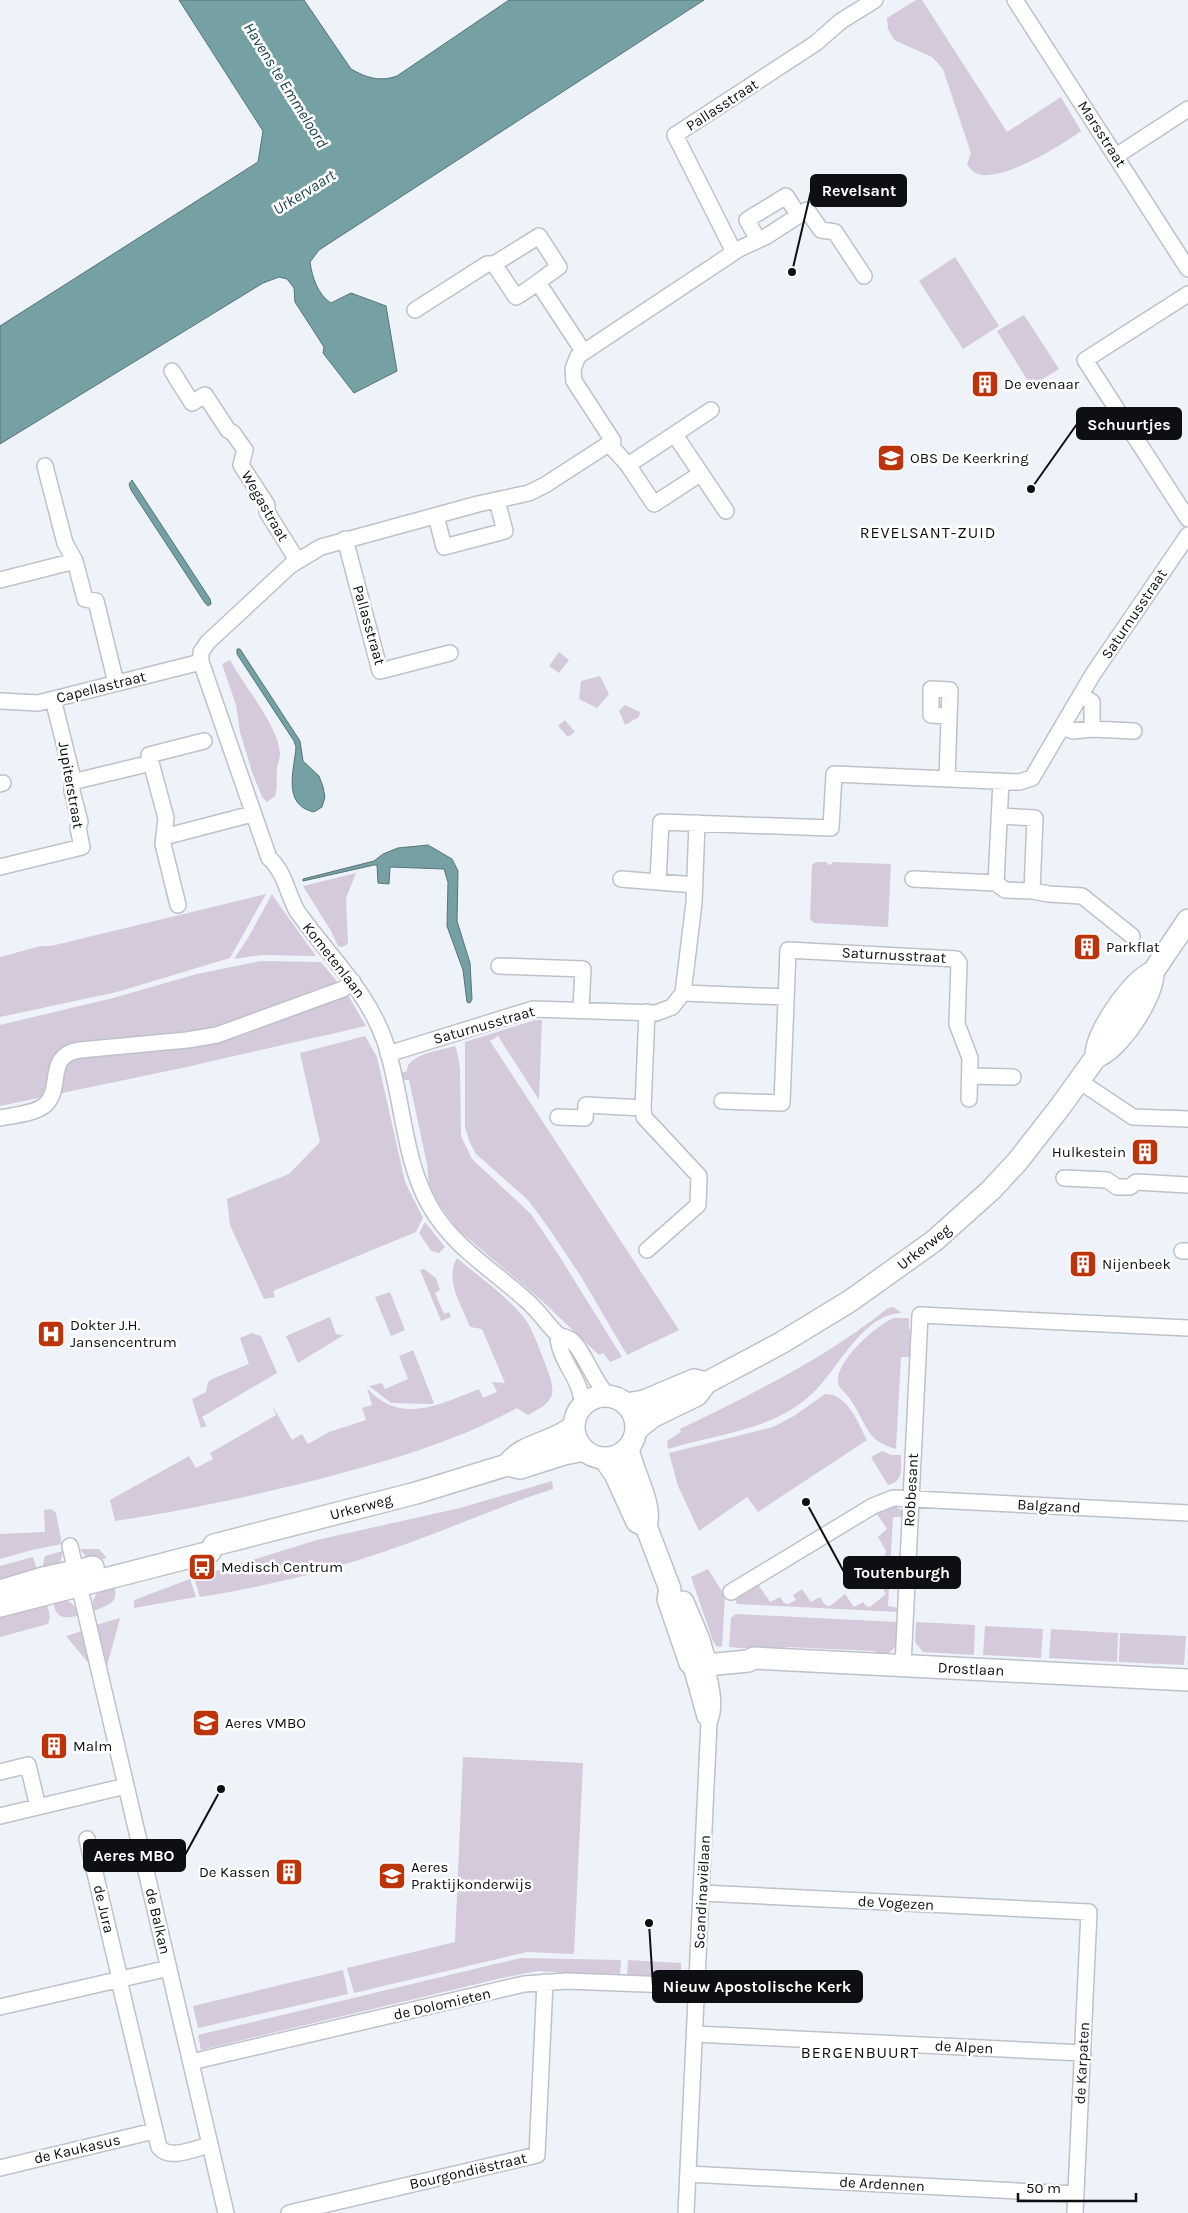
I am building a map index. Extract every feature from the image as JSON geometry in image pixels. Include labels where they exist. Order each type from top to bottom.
[{"type":"main road","name":"Urkerweg","points":[[632,1439],[652,1418],[697,1395],[706,1383],[818,1322],[866,1291],[934,1241],[991,1190],[1044,1129],[1096,1057],[1103,1054],[1122,1035],[1145,1001],[1153,980],[1153,972],[1188,920]]},
{"type":"main road","name":"Urkerweg","points":[[617,1400],[644,1401],[694,1380],[706,1383]]},
{"type":"main road","points":[[594,1398],[617,1400],[634,1416],[632,1439],[617,1456],[604,1458],[593,1456],[584,1450],[576,1439],[574,1426],[576,1415],[582,1406],[594,1398]]},
{"type":"main road","name":"Urkerweg","points":[[507,1465],[514,1454],[558,1437],[574,1426]]},
{"type":"main road","name":"Scandinaviëlaan","points":[[632,1439],[632,1467],[649,1517],[646,1526],[670,1589],[668,1599],[699,1660]]},
{"type":"main road","name":"Urkerweg","points":[[0,1606],[77,1578],[208,1541],[214,1545],[416,1493],[507,1465],[520,1468],[564,1454],[584,1450]]},
{"type":"main road","name":"Scandinaviëlaan","points":[[604,1458],[615,1474],[636,1522],[646,1526]]},
{"type":"main road","name":"Urkerweg","points":[[0,1592],[77,1578]]},
{"type":"main road","name":"Drostlaan","points":[[699,1660],[749,1654],[754,1658],[1188,1680]]},
{"type":"street","name":"Pallasstraat","points":[[734,252],[675,136],[816,43],[841,22],[875,0]]},
{"type":"street","name":"Marsstraat","points":[[1015,0],[1188,269]]},
{"type":"street","points":[[1116,156],[1188,109]]},
{"type":"street","points":[[758,240],[747,220],[786,196],[798,216]]},
{"type":"street","points":[[201,662],[201,652],[208,642],[297,560],[321,547],[345,539],[536,490],[613,441],[573,379],[574,365],[578,356],[734,252],[808,210],[821,230],[835,232],[864,276]]},
{"type":"street","points":[[415,310],[487,264],[494,264],[539,236],[559,267],[542,278],[539,284],[516,298],[494,264]]},
{"type":"street","points":[[539,284],[583,351]]},
{"type":"street","points":[[1188,294],[1085,360],[1188,519]]},
{"type":"street","name":"Wegastraat","points":[[172,371],[192,402],[205,395],[228,430],[237,438],[244,450],[241,465],[267,505],[267,512],[297,560]]},
{"type":"street","points":[[628,465],[711,410]]},
{"type":"street","points":[[675,435],[726,511]]},
{"type":"street","points":[[609,444],[628,465],[654,504],[700,474]]},
{"type":"street","points":[[45,466],[65,543],[75,561],[85,598],[96,601],[116,682]]},
{"type":"street","points":[[436,516],[444,547],[458,544],[505,531],[497,500]]},
{"type":"street","name":"Saturnusstraat","points":[[658,881],[661,822],[832,828],[834,774],[1019,782],[1032,778],[1093,674],[1188,535]]},
{"type":"street","name":"Pallasstraat","points":[[345,539],[380,671],[450,653]]},
{"type":"street","points":[[0,580],[75,561]]},
{"type":"street","name":"Capellastraat","points":[[0,701],[38,702],[201,662]]},
{"type":"street","name":"Kometenlaan","points":[[201,662],[268,858],[277,865],[288,889],[289,898],[297,911],[353,982],[371,1012],[388,1054],[416,1174],[420,1188],[430,1208],[451,1236],[527,1301],[558,1335],[571,1340],[584,1359],[595,1381],[617,1400]]},
{"type":"street","points":[[1081,695],[1092,702],[1092,729]]},
{"type":"street","name":"Jupiterstraat","points":[[0,867],[82,847],[72,775],[53,699]]},
{"type":"street","points":[[947,779],[949,716]]},
{"type":"street","points":[[1063,727],[1073,731],[1092,729],[1134,731]]},
{"type":"street","points":[[178,905],[163,844],[166,818],[149,755],[204,741]]},
{"type":"street","points":[[72,782],[151,763]]},
{"type":"street","points":[[996,883],[1000,781]]},
{"type":"street","points":[[164,837],[252,814]]},
{"type":"street","points":[[999,816],[1035,818],[1032,891]]},
{"type":"street","points":[[697,823],[695,885],[683,993],[786,998]]},
{"type":"street","points":[[621,879],[695,885]]},
{"type":"street","points":[[913,879],[996,883],[1005,890],[1082,896],[1132,936]]},
{"type":"street","name":"Saturnusstraat","points":[[722,1101],[782,1103],[788,950],[955,958],[959,963],[957,1024],[961,1038],[970,1056],[969,1099]]},
{"type":"street","points":[[499,966],[583,969],[581,1009]]},
{"type":"street","points":[[0,1118],[36,1110],[44,1106],[51,1094],[58,1064],[65,1056],[75,1050],[187,1040],[217,1035],[337,991],[353,982]]},
{"type":"street","name":"Saturnusstraat","points":[[388,1054],[533,1009],[659,1012],[669,1008],[679,1000],[683,993]]},
{"type":"street","points":[[647,1012],[644,1117],[699,1176],[698,1205],[647,1250]]},
{"type":"street","points":[[970,1076],[1013,1077]]},
{"type":"street","points":[[1079,1081],[1133,1116],[1188,1119]]},
{"type":"street","points":[[558,1117],[585,1118],[586,1105],[643,1108]]},
{"type":"street","points":[[1064,1178],[1107,1180],[1123,1187],[1130,1187],[1136,1182],[1188,1185]]},
{"type":"street","name":"Robbesant","points":[[903,1666],[920,1315],[1186,1328]]},
{"type":"street","name":"Kometenlaan","points":[[558,1335],[558,1346],[580,1388],[582,1406]]},
{"type":"street","name":"Balgzand","points":[[731,1592],[880,1502],[893,1498],[1188,1513]]},
{"type":"street","points":[[70,1546],[77,1578]]},
{"type":"street","name":"de Balkan","points":[[77,1578],[226,2213]]},
{"type":"street","name":"Scandinaviëlaan","points":[[686,2213],[710,1722],[705,1717],[699,1660]]},
{"type":"street","points":[[0,1772],[28,1765],[38,1807]]},
{"type":"street","points":[[0,1816],[126,1786]]},
{"type":"street","name":"de Jura","points":[[87,1838],[120,1980]]},
{"type":"street","name":"de Vogezen","points":[[702,1893],[1089,1912]]},
{"type":"street","name":"de Karpaten","points":[[1075,2213],[1089,1912]]},
{"type":"street","points":[[0,2007],[169,1968]]},
{"type":"street","points":[[120,1980],[159,2147],[166,2154],[174,2154],[210,2145]]},
{"type":"street","name":"de Dolomieten","points":[[191,2062],[524,1984],[567,1981],[697,1986]]},
{"type":"street","name":"Bourgondiëstraat","points":[[289,2213],[537,2155],[545,1982]]},
{"type":"street","name":"de Alpen","points":[[695,2034],[1082,2053]]},
{"type":"street","name":"de Kaukasus","points":[[0,2168],[154,2131]]},
{"type":"street","name":"de Ardennen","points":[[688,2174],[1075,2194]]},
{"type":"shaded area","points":[[916,0],[922,0],[1007,132],[1061,97],[1081,131],[1034,160],[1006,172],[982,175],[973,171],[967,164],[971,153],[943,69],[932,57],[894,40],[888,29],[887,18]]},
{"type":"shaded area","points":[[955,257],[999,326],[963,349],[919,281]]},
{"type":"shaded area","points":[[1024,315],[1059,369],[1031,386],[997,331]]},
{"type":"shaded area","points":[[559,652],[569,660],[559,673],[549,666]]},
{"type":"shaded area","points":[[230,660],[260,706],[274,731],[278,743],[280,754],[277,767],[276,792],[275,796],[267,802],[262,797],[252,772],[240,732],[236,705],[222,664]]},
{"type":"shaded area","points":[[600,676],[609,694],[597,708],[579,699],[581,681]]},
{"type":"shaded area","points":[[625,705],[640,712],[639,717],[625,725],[619,711]]},
{"type":"shaded area","points":[[565,720],[575,732],[568,737],[558,726]]},
{"type":"shaded area","points":[[816,862],[827,862],[828,865],[832,864],[832,862],[891,864],[888,927],[814,923],[810,919],[812,865]]},
{"type":"shaded area","points":[[356,873],[346,898],[348,944],[342,947],[338,946],[331,931],[303,886]]},
{"type":"shaded area","points":[[266,894],[230,958],[117,992],[0,1017],[0,957]]},
{"type":"shaded area","points":[[272,894],[316,956],[262,955],[234,959]]},
{"type":"shaded area","points":[[261,961],[321,962],[348,995],[366,1026],[182,1068],[0,1106],[0,1025],[113,998],[197,974]]},
{"type":"shaded area","points":[[535,1020],[542,1020],[539,1100],[498,1036],[490,1041],[679,1330],[627,1355],[580,1275],[548,1227],[528,1200],[476,1154],[465,1127],[465,1042]]},
{"type":"shaded area","points":[[365,1036],[377,1057],[405,1182],[423,1218],[416,1232],[273,1291],[275,1297],[264,1299],[230,1225],[227,1199],[289,1174],[320,1142],[300,1053]]},
{"type":"shaded area","points":[[455,1046],[460,1068],[461,1136],[472,1159],[531,1214],[622,1357],[610,1362],[603,1353],[599,1355],[541,1300],[457,1229],[439,1204],[429,1185],[427,1164],[409,1080],[403,1080],[402,1073],[407,1071],[408,1065],[418,1057]]},
{"type":"shaded area","points":[[425,1222],[445,1247],[439,1253],[431,1251],[419,1233]]},
{"type":"shaded area","points":[[457,1258],[507,1300],[530,1327],[551,1382],[552,1395],[545,1405],[528,1415],[517,1408],[446,1441],[396,1458],[345,1472],[218,1503],[115,1521],[110,1500],[189,1456],[196,1468],[213,1459],[210,1453],[276,1415],[272,1405],[292,1440],[302,1434],[308,1444],[329,1432],[366,1420],[362,1408],[372,1405],[367,1388],[380,1400],[393,1406],[407,1409],[421,1408],[450,1401],[479,1389],[483,1398],[497,1392],[492,1382],[505,1383],[482,1329],[470,1327],[453,1284],[453,1266]]},
{"type":"shaded area","points":[[424,1269],[436,1278],[440,1290],[435,1293],[444,1314],[449,1312],[451,1317],[441,1321],[420,1270]]},
{"type":"shaded area","points":[[390,1292],[405,1330],[391,1336],[375,1297]]},
{"type":"shaded area","points":[[893,1307],[902,1313],[888,1315],[875,1322],[863,1332],[822,1383],[797,1406],[780,1416],[745,1429],[668,1449],[667,1441],[681,1432],[680,1429],[788,1374],[839,1343],[888,1308]]},
{"type":"shaded area","points":[[330,1317],[336,1334],[344,1335],[298,1363],[286,1336]]},
{"type":"shaded area","points":[[894,1318],[909,1318],[909,1329],[913,1330],[912,1357],[901,1357],[896,1449],[875,1439],[838,1383],[840,1370],[852,1352],[869,1335]]},
{"type":"shaded area","points":[[252,1333],[261,1336],[277,1373],[202,1417],[207,1426],[201,1428],[192,1399],[206,1392],[208,1382],[212,1379],[249,1364],[240,1338]]},
{"type":"shaded area","points":[[413,1350],[434,1403],[391,1403],[369,1386],[382,1383],[385,1389],[408,1379],[399,1356]]},
{"type":"shaded area","points":[[825,1394],[833,1395],[846,1404],[856,1418],[867,1440],[758,1512],[747,1497],[699,1531],[678,1486],[669,1453],[773,1427],[794,1416]]},
{"type":"shaded area","points":[[882,1451],[891,1455],[901,1455],[899,1477],[897,1481],[888,1485],[871,1457]]},
{"type":"shaded area","points":[[552,1481],[553,1489],[378,1554],[328,1569],[252,1588],[200,1597],[194,1578],[317,1540],[460,1508]]},
{"type":"shaded area","points":[[893,1505],[901,1510],[904,1517],[893,1517],[888,1606],[899,1608],[899,1612],[737,1604],[734,1597],[757,1583],[770,1602],[780,1597],[784,1603],[788,1604],[796,1600],[793,1595],[802,1589],[811,1602],[820,1597],[825,1605],[830,1606],[845,1594],[854,1607],[863,1602],[866,1606],[870,1607],[886,1594],[866,1562],[875,1556],[878,1559],[885,1555],[886,1551],[878,1537],[887,1529],[875,1511]]},
{"type":"shaded area","points":[[51,1509],[56,1513],[62,1544],[0,1559],[0,1534],[45,1532],[44,1510]]},
{"type":"shaded area","points":[[80,1549],[99,1549],[107,1558],[99,1560],[87,1558]]},
{"type":"shaded area","points":[[63,1551],[60,1564],[46,1574],[43,1564],[45,1556]]},
{"type":"shaded area","points":[[33,1557],[39,1575],[0,1581],[0,1566]]},
{"type":"shaded area","points":[[708,1569],[725,1596],[722,1647],[716,1646],[713,1641],[691,1577]]},
{"type":"shaded area","points":[[190,1579],[196,1597],[134,1608],[134,1600]]},
{"type":"shaded area","points":[[113,1582],[115,1594],[112,1602],[93,1611],[93,1601],[97,1593]]},
{"type":"shaded area","points":[[52,1597],[70,1602],[77,1611],[77,1616],[65,1617],[58,1615]]},
{"type":"shaded area","points":[[46,1599],[50,1617],[48,1624],[0,1637],[0,1611]]},
{"type":"shaded area","points":[[736,1614],[898,1622],[897,1640],[891,1652],[879,1656],[875,1651],[786,1647],[781,1651],[729,1647],[731,1618]]},
{"type":"shaded area","points":[[120,1618],[106,1670],[96,1625]]},
{"type":"shaded area","points":[[916,1622],[975,1625],[974,1655],[923,1652],[915,1642]]},
{"type":"shaded area","points":[[985,1626],[1043,1629],[1041,1658],[983,1655]]},
{"type":"shaded area","points":[[1051,1629],[1118,1633],[1117,1662],[1049,1658]]},
{"type":"shaded area","points":[[82,1631],[90,1665],[66,1636]]},
{"type":"shaded area","points":[[1120,1633],[1186,1636],[1184,1665],[1119,1662]]},
{"type":"shaded area","points":[[463,1757],[583,1763],[574,1954],[527,1952],[354,1993],[347,1968],[455,1942]]},
{"type":"shaded area","points":[[521,1958],[621,1960],[620,1977],[538,1971],[201,2050],[198,2035]]},
{"type":"shaded area","points":[[628,1960],[681,1963],[681,1979],[627,1977]]},
{"type":"shaded area","points":[[343,1970],[348,1994],[198,2028],[193,2006]]},
{"type":"water","points":[[179,0],[304,0],[351,69],[368,77],[385,79],[397,76],[509,0],[704,0],[319,250],[310,262],[316,285],[326,300],[331,303],[351,293],[386,306],[397,371],[354,393],[323,353],[324,347],[295,302],[294,288],[287,279],[279,277],[263,283],[0,444],[0,326],[258,162],[263,131]]},
{"type":"water","points":[[132,480],[210,599],[211,604],[208,606],[131,490],[129,484]]},
{"type":"water","points":[[237,649],[240,649],[300,741],[303,761],[319,776],[325,797],[322,807],[314,812],[304,808],[297,802],[294,795],[292,776],[296,747],[294,741],[237,654]]},
{"type":"water","points":[[428,845],[452,859],[458,871],[457,921],[470,963],[472,999],[470,1003],[467,1002],[463,970],[447,926],[448,882],[444,869],[390,867],[389,884],[378,883],[377,865],[303,881],[303,879],[374,861],[383,854],[398,848]]},
{"type":"place","name":"Revelsant","points":[[792,272]]},
{"type":"place","name":"De evenaar","points":[[985,384]]},
{"type":"place","name":"OBS De Keerkring","points":[[891,458]]},
{"type":"place","name":"Schuurtjes","points":[[1031,489]]},
{"type":"place","name":"Parkflat","points":[[1087,947]]},
{"type":"place","name":"Hulkestein","points":[[1145,1152]]},
{"type":"place","name":"Nijenbeek","points":[[1083,1264]]},
{"type":"place","name":"Dokter J.H. Jansencentrum","points":[[51,1334]]},
{"type":"place","name":"Toutenburgh","points":[[806,1502]]},
{"type":"place","name":"Medisch Centrum","points":[[202,1567]]},
{"type":"place","name":"Aeres VMBO","points":[[206,1723]]},
{"type":"place","name":"Malm","points":[[54,1746]]},
{"type":"place","name":"Aeres MBO","points":[[221,1789]]},
{"type":"place","name":"De Kassen","points":[[289,1872]]},
{"type":"place","name":"Aeres Praktijkonderwijs","points":[[392,1876]]},
{"type":"place","name":"Nieuw Apostolische Kerk","points":[[649,1923]]},
{"type":"district","name":"REVELSANT-ZUID","points":[[928,532]]},
{"type":"district","name":"BERGENBUURT","points":[[860,2052]]},
{"type":"water label","name":"Havens te Emmeloord","points":[[286,85]]},
{"type":"water label","name":"Urkervaart","points":[[304,192]]}]
